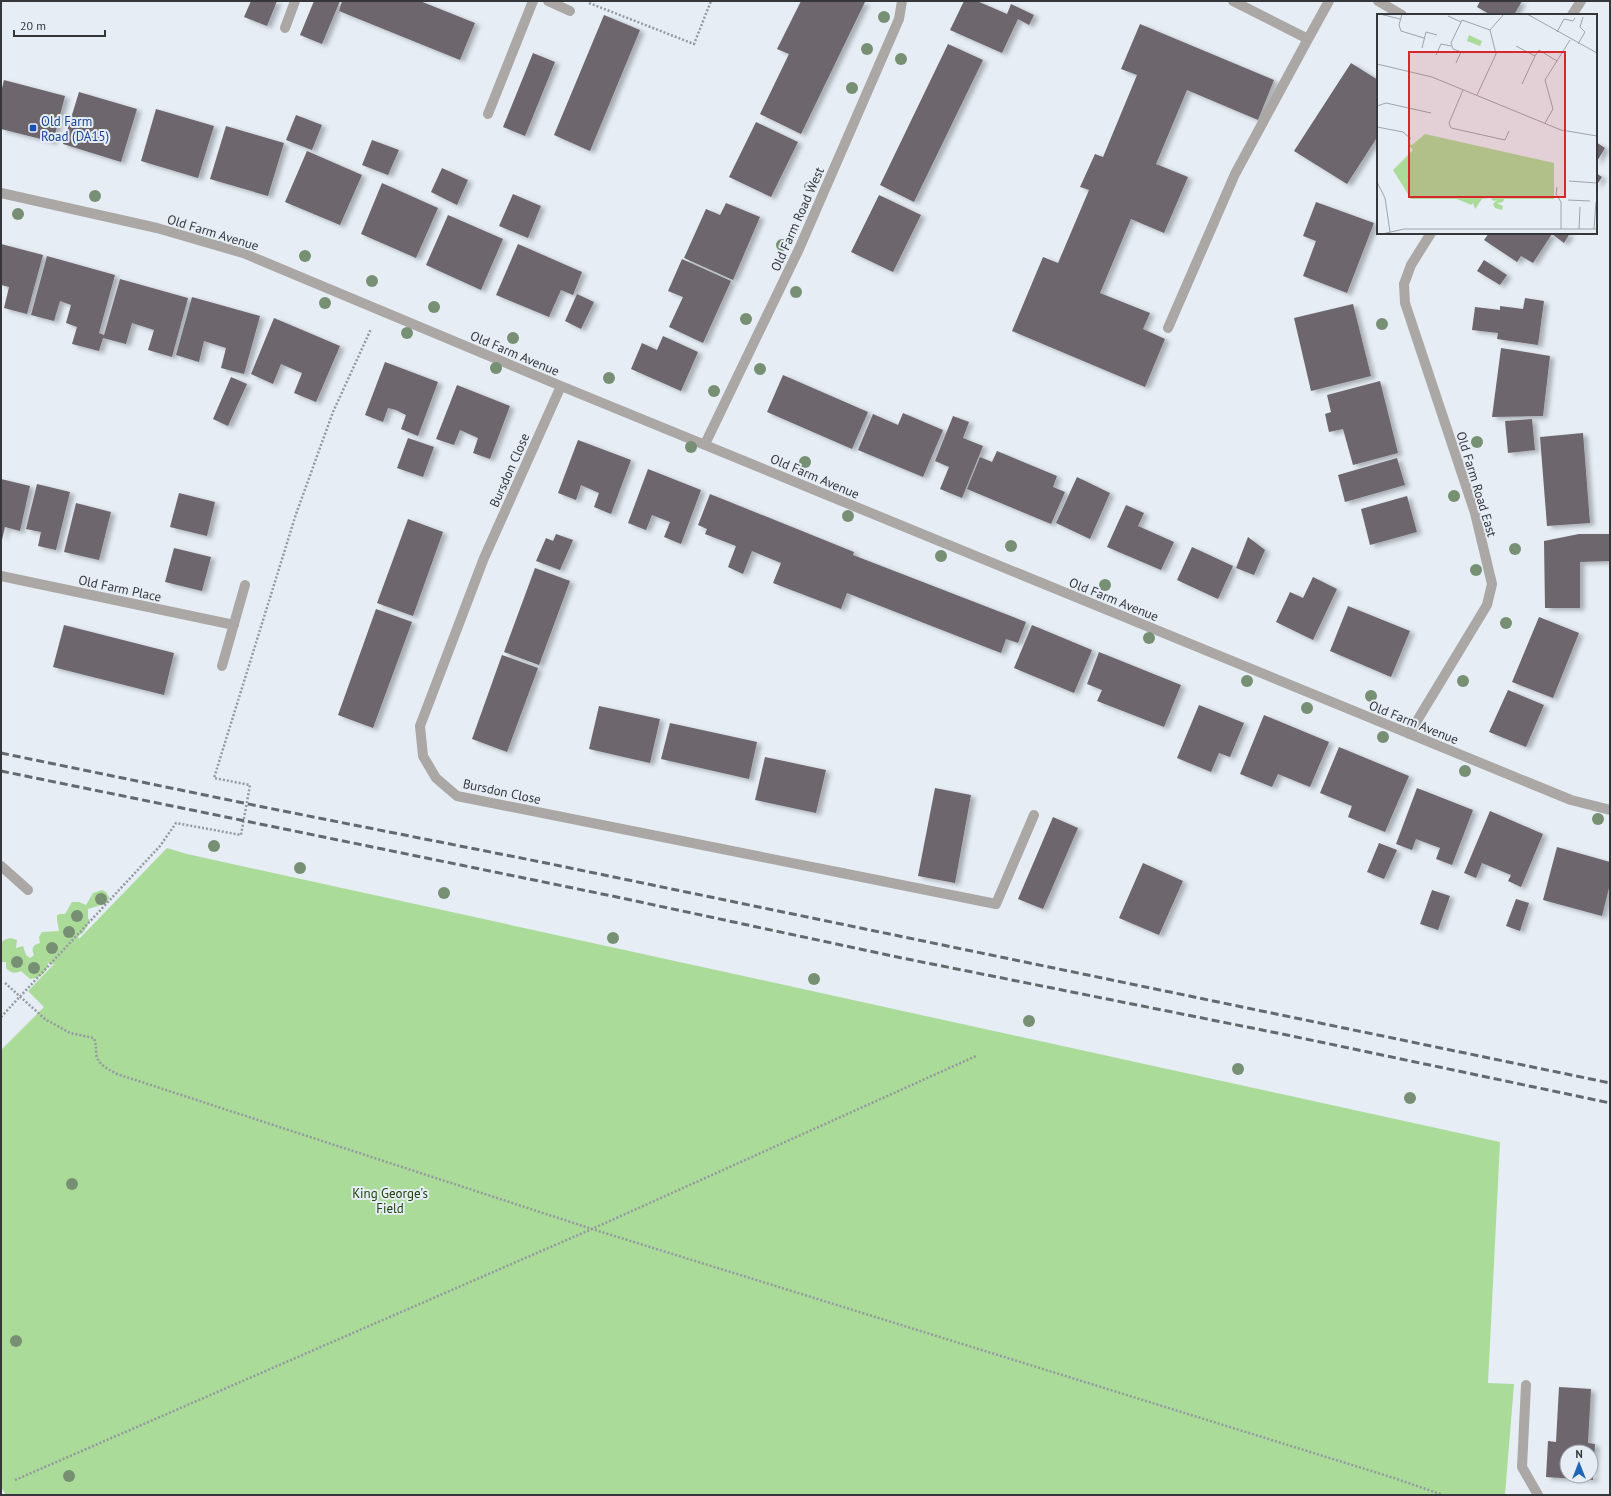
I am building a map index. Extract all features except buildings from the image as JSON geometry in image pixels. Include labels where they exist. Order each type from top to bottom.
[{"type":"street","points":[[285,28],[296,1]]},
{"type":"street","points":[[488,114],[533,1]]},
{"type":"street","points":[[548,1],[570,11]]},
{"type":"street","name":"Old Farm Road West","points":[[705,444],[799,249],[899,19],[902,1]]},
{"type":"street","points":[[1233,1],[1308,39]]},
{"type":"street","points":[[1168,328],[1235,174],[1329,1]]},
{"type":"street","points":[[1378,1],[1400,14]]},
{"type":"street","points":[[1573,14],[1581,1]]},
{"type":"street","name":"Old Farm Avenue","points":[[1,193],[157,228],[243,253],[561,386],[1408,734],[1571,800],[1610,810]]},
{"type":"street","name":"Old Farm Road East","points":[[1408,734],[1487,605],[1492,584],[1475,513],[1405,303],[1404,284],[1411,265],[1430,234]]},
{"type":"street","name":"Bursdon Close","points":[[561,386],[484,558],[420,726],[423,756],[436,778],[457,796],[996,904],[1034,815]]},
{"type":"street","name":"Old Farm Place","points":[[1,576],[234,625]]},
{"type":"street","points":[[222,666],[245,585]]},
{"type":"street","points":[[1,866],[28,890]]},
{"type":"street","points":[[1526,1385],[1522,1467],[1538,1495]]},
{"type":"path","points":[[584,1],[694,44],[711,1]]},
{"type":"path","points":[[1,1017],[30,984],[160,846],[176,823],[241,835],[250,785],[214,778],[299,507],[333,412],[380,310]]},
{"type":"path","points":[[5,983],[44,1019],[70,1033],[94,1038],[98,1061],[117,1074],[592,1229],[1443,1495]]},
{"type":"path","points":[[14,1480],[592,1229],[976,1056]]},
{"type":"green space","name":"King George's Field","points":[[167,848],[187,854],[1500,1142],[1488,1383],[1514,1384],[1505,1495],[6,1495],[1,1487],[1,1050],[44,1007],[28,991],[54,964],[48,963],[46,970],[42,975],[30,979],[21,971],[15,973],[11,972],[6,968],[6,962],[1,962],[1,942],[9,938],[17,940],[16,948],[23,946],[26,955],[30,958],[34,955],[33,947],[40,943],[39,937],[42,932],[59,931],[57,915],[65,914],[72,902],[79,902],[86,905],[93,893],[102,890],[106,892],[109,897],[108,902],[88,909],[88,918],[90,921],[83,933],[78,936],[79,939]]},
{"type":"railway","points":[[1,753],[546,863],[1610,1083]]},
{"type":"railway","points":[[1,771],[612,896],[902,958],[1287,1035],[1610,1103]]},
{"type":"place","name":"Old Farm Road (DA15)","points":[[33,128]]}]
